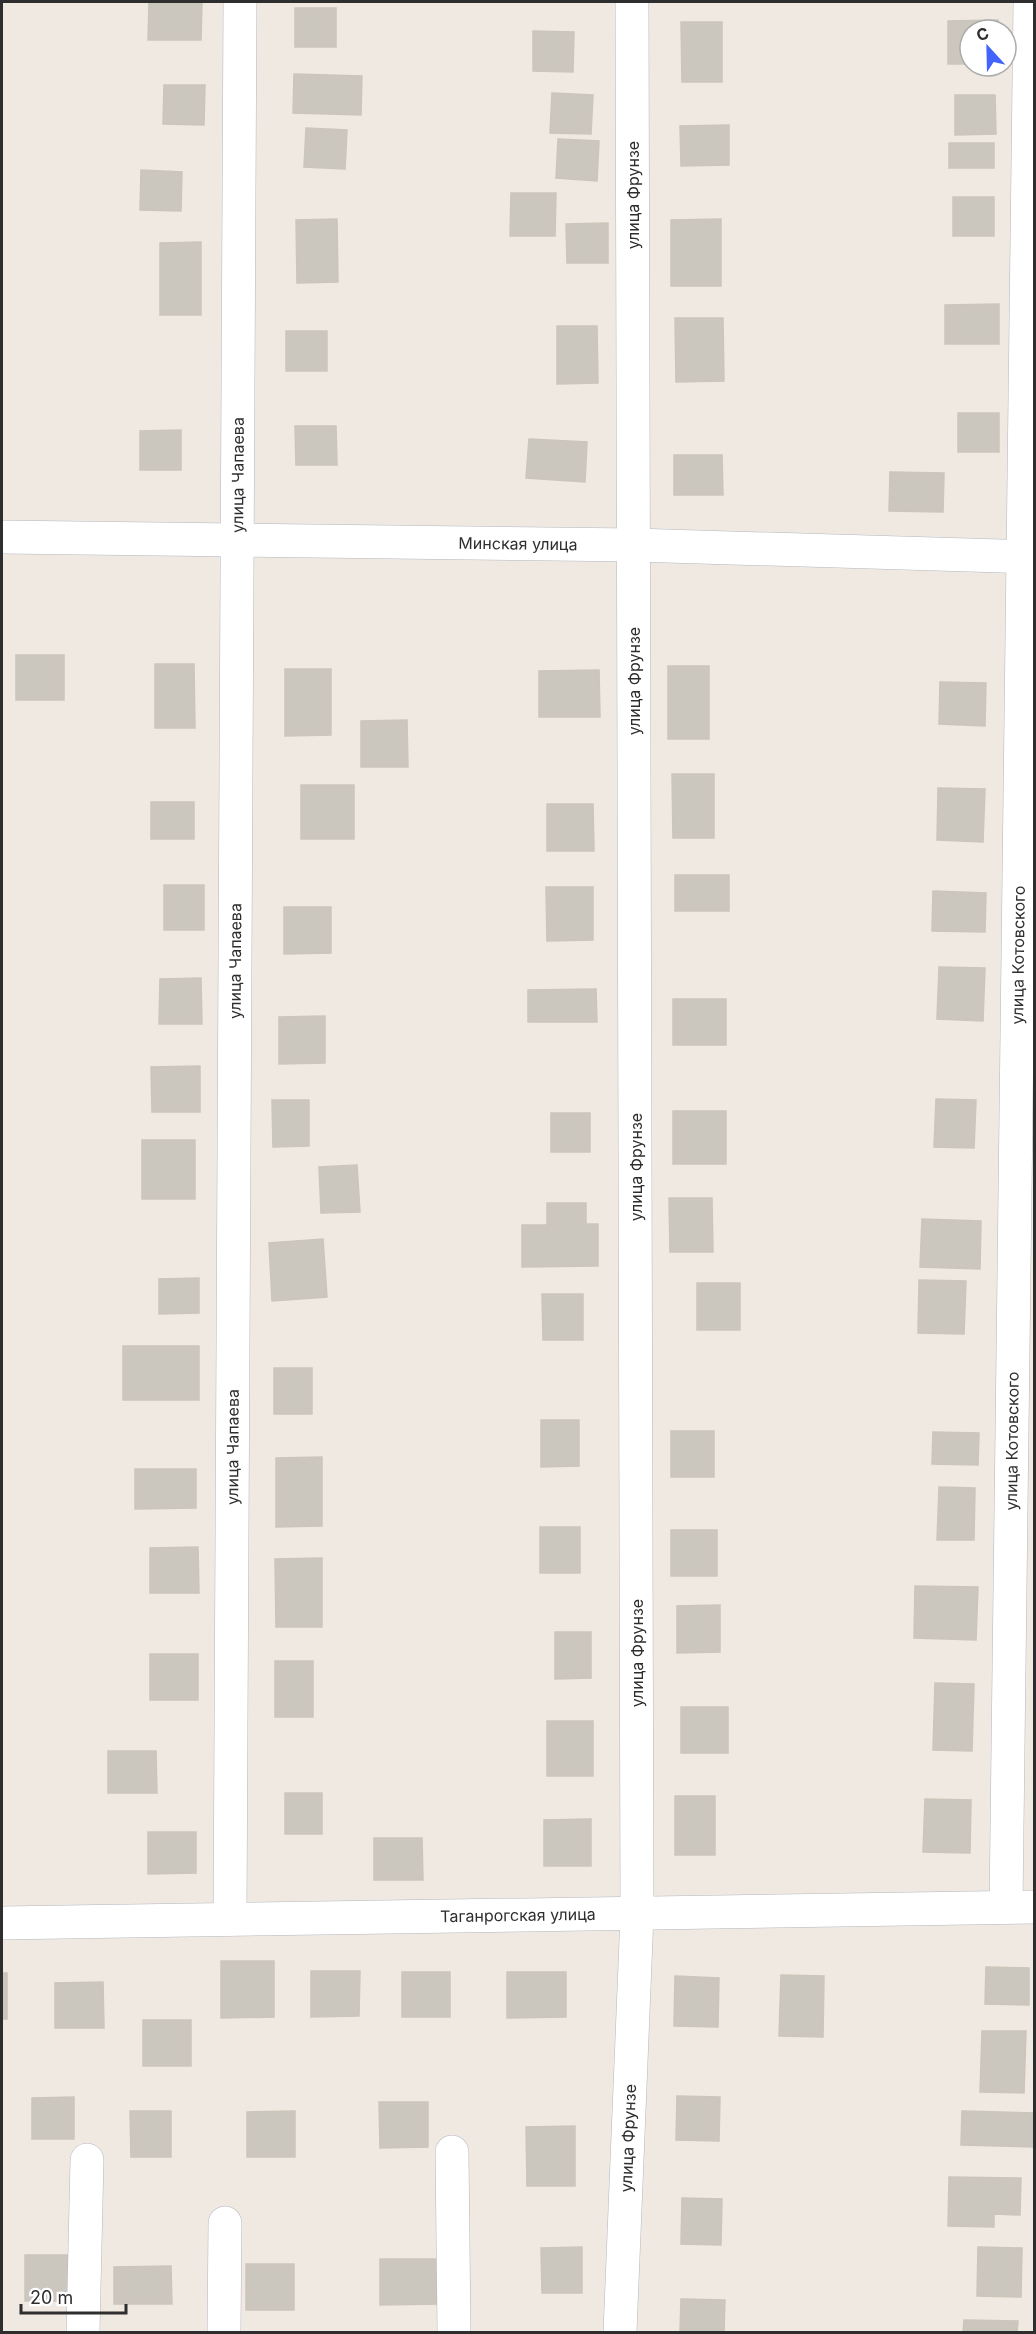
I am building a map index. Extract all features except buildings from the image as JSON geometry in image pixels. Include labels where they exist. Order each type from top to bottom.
[{"type":"street","name":"улица Чапаева","points":[[230,1919],[240,2]]},
{"type":"street","name":"улица Фрунзе","points":[[620,2332],[638,1915],[632,2]]},
{"type":"street","name":"улица Котовского","points":[[1020,1907],[1029,2]]},
{"type":"street","name":"Минская улица","points":[[2,537],[634,545],[1028,557]]},
{"type":"street","name":"Таганрогская улица","points":[[2,1923],[638,1915],[1020,1907]]},
{"type":"street","points":[[452,2152],[454,2332]]},
{"type":"street","points":[[83,2332],[87,2160]]},
{"type":"street","points":[[224,2332],[225,2223]]}]
